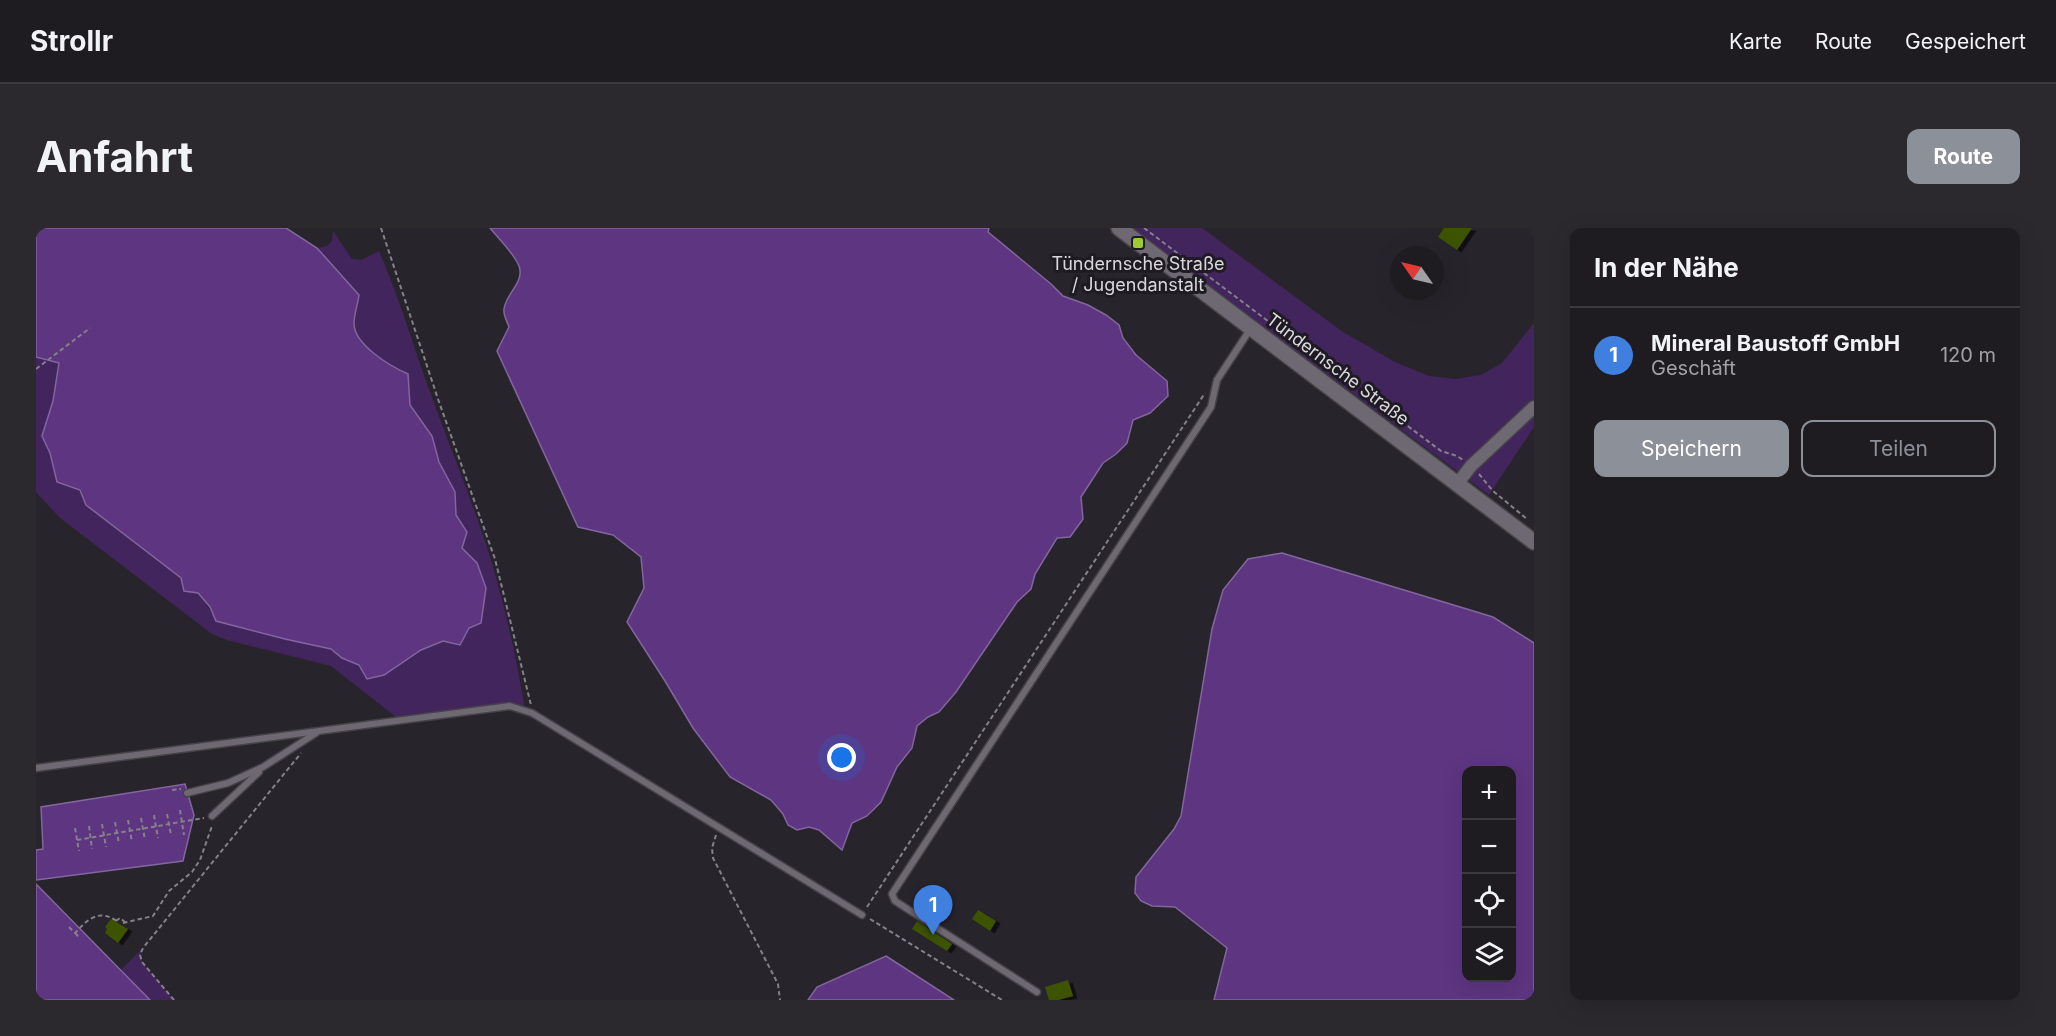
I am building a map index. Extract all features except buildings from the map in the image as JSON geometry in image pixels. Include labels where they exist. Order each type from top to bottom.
[{"type":"street","name":"Tündernsche Straße","points":[[1119,228],[1534,542]]},
{"type":"street","points":[[1458,483],[1471,466],[1534,407]]},
{"type":"lane","points":[[1037,992],[895,901],[892,894],[1210,407],[1217,380],[1251,328]]},
{"type":"lane","points":[[36,768],[510,706],[532,713],[862,915]]},
{"type":"lane","points":[[187,793],[228,783],[263,767],[319,731]]},
{"type":"lane","points":[[212,816],[263,767]]},
{"type":"path","points":[[381,228],[495,559],[531,700],[532,713]]},
{"type":"path","points":[[1144,228],[1441,450],[1457,456],[1471,466],[1493,490],[1534,524]]},
{"type":"path","points":[[36,369],[90,328]]},
{"type":"path","points":[[1002,1000],[862,915],[1200,398],[1217,380]]},
{"type":"path","points":[[174,1000],[142,962],[143,948],[306,747]]},
{"type":"path","points":[[180,810],[184,835]]},
{"type":"path","points":[[167,814],[171,835]]},
{"type":"path","points":[[154,815],[158,838]]},
{"type":"path","points":[[75,933],[89,918],[103,916],[117,921],[120,918],[125,923],[153,916],[169,891],[192,872],[206,849],[213,823],[212,816]]},
{"type":"path","points":[[141,818],[145,840]]},
{"type":"path","points":[[77,840],[201,819]]},
{"type":"path","points":[[128,820],[132,842]]},
{"type":"path","points":[[115,822],[119,844]]},
{"type":"path","points":[[102,824],[106,847]]},
{"type":"path","points":[[89,826],[92,849]]},
{"type":"path","points":[[720,827],[713,840],[713,858],[778,984],[780,1000]]},
{"type":"path","points":[[75,828],[79,851]]},
{"type":"path","points":[[69,927],[80,938]]},
{"type":"shaded area","points":[[36,228],[286,228],[317,248],[359,295],[354,323],[360,339],[374,354],[408,374],[410,405],[432,436],[439,462],[455,492],[456,515],[467,532],[462,548],[477,563],[486,588],[481,623],[469,628],[460,645],[443,641],[421,650],[384,675],[367,679],[359,665],[342,658],[331,649],[216,621],[210,607],[198,593],[184,591],[181,578],[86,505],[80,490],[57,482],[50,453],[42,436],[53,401],[59,363],[36,357]]},
{"type":"shaded area","points":[[490,228],[989,228],[988,232],[1063,296],[1088,305],[1119,325],[1123,338],[1136,355],[1167,381],[1168,396],[1150,413],[1133,420],[1127,443],[1103,463],[1081,497],[1083,519],[1070,537],[1057,538],[1035,574],[1031,589],[1017,602],[956,692],[939,712],[917,726],[912,748],[897,767],[881,802],[867,816],[852,823],[842,850],[819,830],[809,827],[797,830],[788,825],[783,814],[771,800],[730,777],[693,728],[627,622],[644,588],[641,557],[613,535],[578,527],[497,351],[509,327],[504,314],[505,303],[520,272],[513,256]]},
{"type":"shaded area","points":[[1132,228],[1202,228],[1343,332],[1397,363],[1429,376],[1455,379],[1481,375],[1502,363],[1534,323],[1534,427],[1489,495]]},
{"type":"shaded area","points":[[333,231],[352,259],[361,260],[379,251],[386,268],[489,553],[509,627],[525,710],[510,706],[400,720],[331,666],[227,640],[212,634],[60,518],[36,492],[36,357],[59,362],[53,401],[42,436],[50,453],[57,482],[80,490],[86,505],[181,579],[204,602],[216,621],[332,649],[342,658],[384,675],[421,650],[443,641],[460,645],[469,628],[477,563],[462,548],[467,532],[456,515],[455,492],[439,462],[432,436],[410,405],[408,374],[374,354],[360,339],[354,323],[359,295],[317,248],[327,246],[332,241]]},
{"type":"shaded area","points":[[1282,553],[1493,617],[1534,643],[1534,1000],[1214,1000],[1227,948],[1175,907],[1152,906],[1141,901],[1135,893],[1136,877],[1174,829],[1181,816],[1212,629],[1223,590],[1248,559]]},
{"type":"shaded area","points":[[185,784],[194,815],[183,861],[36,880],[36,850],[43,849],[41,807]]},
{"type":"shaded area","points":[[36,884],[150,1000],[36,1000]]},
{"type":"shaded area","points":[[143,948],[142,962],[174,1000],[150,1000],[121,970]]},
{"type":"shaded area","points":[[886,956],[954,1000],[808,1000],[817,987]]},
{"type":"place","name":"Tündernsche Straße / Jugendanstalt","points":[[1138,243]]},
{"type":"place","name":"Mineral Baustoff GmbH","points":[[933,935]]}]
